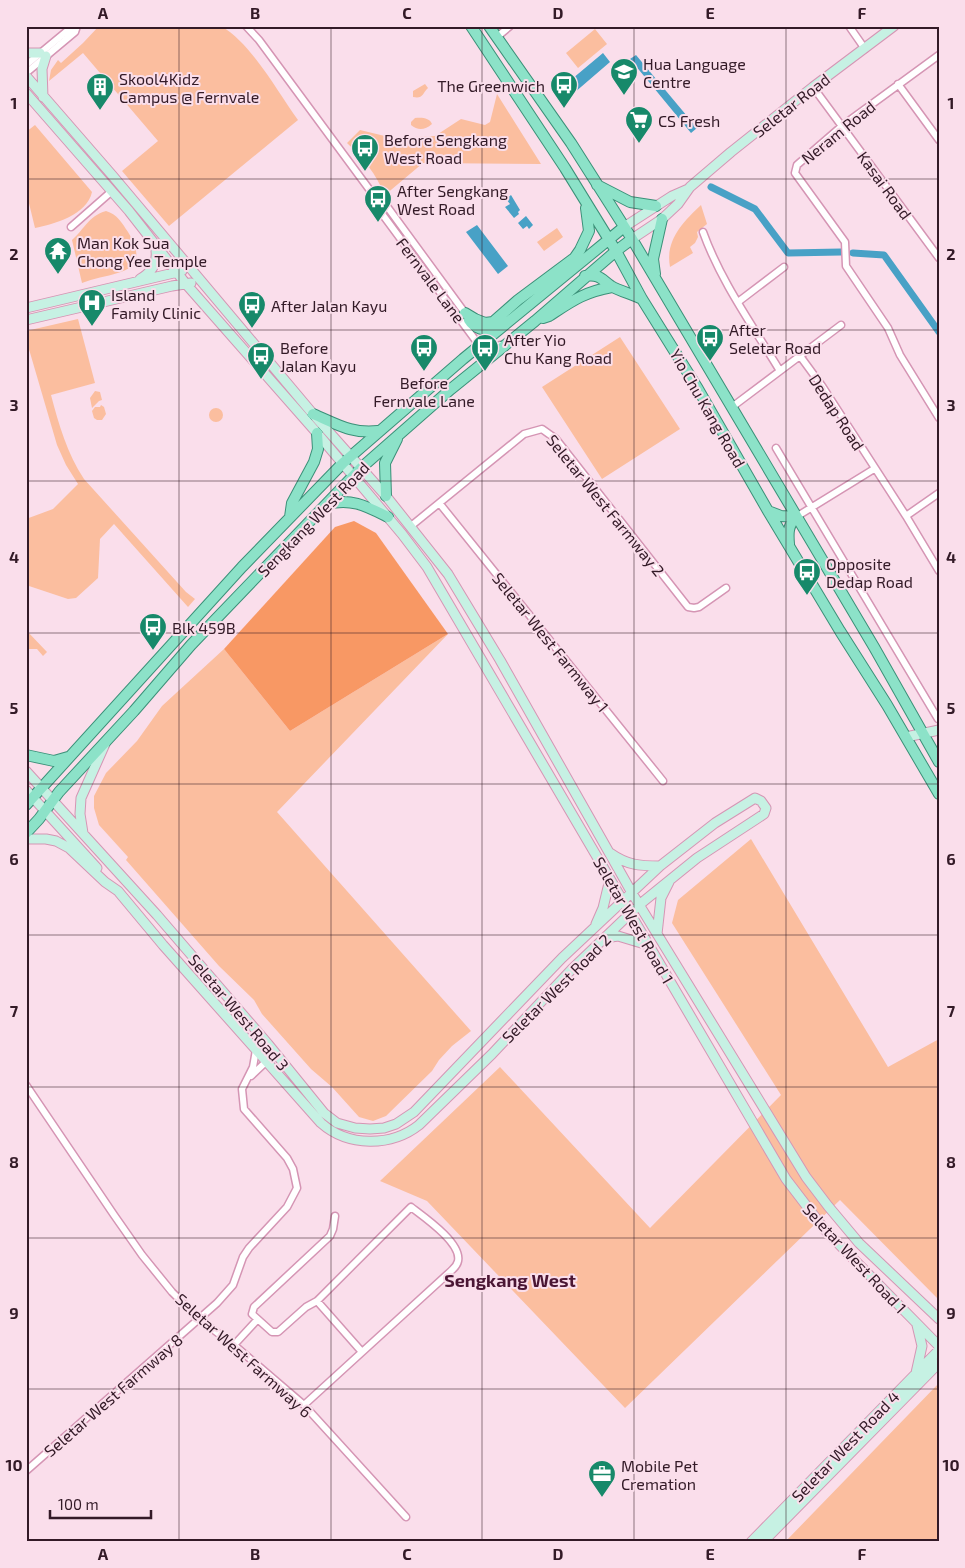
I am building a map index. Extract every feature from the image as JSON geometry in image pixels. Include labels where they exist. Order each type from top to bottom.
[{"type":"main road","name":"Yio Chu Kang Road","points":[[471,26],[565,168],[616,251],[642,299],[698,389],[840,631],[939,794]]},
{"type":"main road","name":"Yio Chu Kang Road","points":[[489,26],[571,143],[632,240],[874,647],[939,762]]},
{"type":"main road","name":"Seletar Road","points":[[624,227],[672,196],[690,187],[813,87],[894,26]]},
{"type":"main road","points":[[26,53],[43,54],[43,97]]},
{"type":"main road","points":[[26,75],[313,414],[347,460]]},
{"type":"main road","points":[[26,94],[112,192],[186,284],[317,433],[347,460]]},
{"type":"main road","points":[[597,184],[630,202],[656,206]]},
{"type":"main road","name":"Seletar Road","points":[[632,240],[662,219],[678,204],[690,187]]},
{"type":"main road","points":[[464,313],[485,323],[493,322],[573,259],[580,250],[589,231],[585,202]]},
{"type":"main road","points":[[655,278],[653,259],[662,219]]},
{"type":"main road","name":"Sengkang West Road","points":[[28,797],[42,788],[210,602],[347,460],[479,345],[624,227]]},
{"type":"main road","name":"Sengkang West Road","points":[[26,833],[191,645],[361,468],[450,388],[535,320],[616,251],[632,240]]},
{"type":"main road","points":[[135,282],[145,276],[156,263],[157,254],[154,242]]},
{"type":"main road","points":[[566,276],[573,259]]},
{"type":"main road","points":[[26,308],[189,268]]},
{"type":"main road","points":[[586,276],[600,277],[612,287],[642,299]]},
{"type":"main road","points":[[26,320],[200,281]]},
{"type":"main road","points":[[535,320],[549,316],[595,290],[612,287]]},
{"type":"main road","points":[[464,313],[475,326],[484,330],[496,331]]},
{"type":"main road","points":[[313,414],[352,430],[363,433],[378,432]]},
{"type":"main road","points":[[290,517],[292,503],[314,462],[318,449],[317,433]]},
{"type":"main road","points":[[386,496],[385,463],[400,434]]},
{"type":"main road","name":"Seletar West Road 1","points":[[347,460],[361,468],[386,496],[448,574],[500,660],[639,905],[806,1177],[859,1244],[939,1319]]},
{"type":"main road","name":"Seletar West Road 1","points":[[347,460],[354,476],[427,567],[786,1179],[825,1230],[939,1346]]},
{"type":"main road","points":[[326,504],[338,501],[354,502],[388,517]]},
{"type":"main road","points":[[768,510],[782,516],[796,517]]},
{"type":"main road","points":[[789,544],[789,529],[791,522],[796,517]]},
{"type":"main road","points":[[906,737],[939,730]]},
{"type":"main road","points":[[84,834],[80,814],[81,798],[106,742]]},
{"type":"main road","points":[[26,756],[54,761],[69,757]]},
{"type":"main road","name":"Seletar West Road 3","points":[[26,771],[84,834],[268,1044],[324,1113],[337,1122],[355,1128],[384,1128],[414,1112],[449,1075]]},
{"type":"main road","name":"Seletar West Road 3","points":[[28,797],[45,810],[266,1062],[326,1127],[342,1136],[362,1141],[394,1139],[412,1130],[458,1086]]},
{"type":"main road","name":"Seletar West Road 2","points":[[449,1075],[562,958],[660,866],[715,823],[755,798],[762,801],[766,808],[764,814],[709,850],[639,905],[458,1086]]},
{"type":"main road","name":"Seletar West Road 3","points":[[26,839],[56,841],[69,848],[118,891]]},
{"type":"main road","points":[[608,851],[622,861],[640,866],[660,866]]},
{"type":"main road","points":[[657,934],[661,898],[672,878]]},
{"type":"main road","points":[[595,927],[603,908],[610,880]]},
{"type":"main road","points":[[605,938],[618,936],[648,945]]},
{"type":"main road","points":[[916,1374],[922,1346],[917,1324]]},
{"type":"main road","name":"Seletar West Road 4","points":[[751,1542],[939,1350]]},
{"type":"main road","name":"Seletar West Road 4","points":[[763,1542],[939,1363]]},
{"type":"street","points":[[26,75],[43,54],[73,26]]},
{"type":"street","points":[[26,64],[75,32],[77,26]]},
{"type":"street","name":"Fernvale Lane","points":[[246,26],[259,40],[368,188],[376,207],[464,313]]},
{"type":"street","points":[[497,37],[510,26]]},
{"type":"street","points":[[849,26],[865,49]]},
{"type":"street","name":"Neram Road","points":[[939,55],[842,126],[797,165],[794,170],[846,245],[846,266],[888,328],[900,356],[939,418]]},
{"type":"street","points":[[898,84],[939,140]]},
{"type":"street","name":"Kasai Road","points":[[813,87],[939,258]]},
{"type":"street","points":[[71,227],[112,192]]},
{"type":"street","points":[[703,232],[710,253],[780,371]]},
{"type":"street","points":[[738,302],[784,267]]},
{"type":"street","name":"Fernvale Lane","points":[[439,284],[479,345]]},
{"type":"street","points":[[732,407],[841,325]]},
{"type":"street","points":[[479,345],[492,348],[507,343]]},
{"type":"street","name":"Dedap Road","points":[[800,356],[822,386],[906,516],[939,571]]},
{"type":"street","name":"Seletar West Farmway 2","points":[[411,526],[524,434],[542,429],[556,439],[688,607],[699,607],[726,588]]},
{"type":"street","points":[[776,448],[938,719]]},
{"type":"street","name":"Dedap Road","points":[[796,517],[874,468]]},
{"type":"street","points":[[906,516],[939,493]]},
{"type":"street","name":"Seletar West Farmway 1","points":[[440,504],[663,781]]},
{"type":"street","points":[[396,509],[410,518],[418,520]]},
{"type":"street","points":[[248,1078],[271,1057],[268,1044]]},
{"type":"street","name":"Seletar West Farmway 8","points":[[26,1471],[217,1303],[233,1285],[242,1257],[256,1238],[287,1207],[297,1188],[297,1178],[293,1168],[287,1158],[244,1109],[242,1089],[253,1068],[256,1050]]},
{"type":"street","name":"Seletar West Farmway 6","points":[[26,1085],[142,1254],[172,1292],[199,1319],[234,1345],[304,1405],[406,1517]]},
{"type":"street","points":[[304,1405],[457,1265],[459,1259],[455,1247],[435,1226],[411,1207],[317,1301],[306,1306],[278,1332],[272,1332],[252,1314],[254,1307],[330,1236],[335,1216]]},
{"type":"street","points":[[317,1301],[362,1352]]},
{"type":"street","points":[[234,1345],[257,1320]]},
{"type":"shaded area","points":[[99,26],[221,26],[243,44],[253,56],[298,120],[169,226],[122,171],[158,141],[83,53],[49,81],[51,70],[58,60],[61,63]]},
{"type":"shaded area","points":[[595,29],[607,44],[578,68],[566,53]]},
{"type":"shaded area","points":[[425,84],[428,88],[422,96],[413,97],[413,91]]},
{"type":"shaded area","points":[[497,94],[541,164],[423,163],[385,195],[369,167],[347,143],[360,130],[393,138],[435,136],[461,119],[485,125],[490,122]]},
{"type":"shaded area","points":[[415,118],[425,118],[432,124],[424,129],[416,128],[411,125]]},
{"type":"shaded area","points":[[35,125],[92,192],[84,207],[77,212],[60,221],[35,228],[26,191],[26,132]]},
{"type":"shaded area","points":[[701,205],[707,224],[697,232],[698,237],[690,247],[693,253],[670,267],[670,248],[677,232]]},
{"type":"shaded area","points":[[106,211],[116,217],[128,232],[135,247],[136,257],[133,265],[126,270],[82,283],[72,240],[90,220]]},
{"type":"shaded area","points":[[557,228],[563,237],[544,251],[537,242]]},
{"type":"shaded area","points":[[78,319],[95,383],[51,395],[64,438],[84,479],[186,592],[195,599],[188,607],[114,524],[100,539],[98,578],[76,598],[68,599],[26,585],[26,519],[53,509],[78,484],[66,465],[57,445],[26,339],[26,331]]},
{"type":"shaded area","points":[[620,337],[680,429],[602,479],[542,387]]},
{"type":"shaded area","points":[[95,391],[100,392],[102,400],[92,408],[90,398]]},
{"type":"shaded area","points":[[101,405],[104,407],[106,414],[102,420],[97,420],[94,418],[92,411],[95,407],[100,407]]},
{"type":"shaded area","points":[[216,408],[221,410],[223,415],[221,420],[216,422],[211,420],[209,415],[211,410]]},
{"type":"shaded area","points":[[354,521],[376,533],[448,634],[290,731],[224,649],[335,527]]},
{"type":"shaded area","points":[[26,630],[47,652],[43,656],[37,649],[26,649]]},
{"type":"shaded area","points":[[448,634],[277,812],[471,1031],[452,1046],[432,1071],[386,1116],[373,1121],[359,1117],[332,1087],[311,1069],[262,1014],[254,1000],[219,966],[126,860],[128,857],[99,825],[94,808],[94,796],[106,773],[137,741],[162,706],[224,649],[290,731]]},
{"type":"shaded area","points":[[751,839],[888,1067],[939,1039],[939,1300],[840,1200],[625,1408],[427,1201],[380,1181],[500,1067],[650,1228],[781,1095],[672,923],[678,900]]},
{"type":"shaded area","points":[[939,1383],[939,1542],[785,1542]]},
{"type":"water","points":[[603,53],[610,62],[574,93],[566,84]]},
{"type":"water","points":[[636,55],[697,128],[691,133],[630,59]]},
{"type":"water","points":[[511,195],[520,210],[519,214],[514,218],[505,207],[510,204],[506,199]]},
{"type":"water","points":[[526,216],[533,225],[529,229],[527,226],[523,229],[518,223]]},
{"type":"water","points":[[477,225],[508,266],[498,274],[466,232]]},
{"type":"waterway","points":[[711,187],[755,209],[788,253],[841,252]]},
{"type":"waterway","points":[[853,253],[884,255],[939,332]]},
{"type":"place","name":"Hua Language Centre","points":[[624,96]]},
{"type":"place","name":"The Greenwich","points":[[564,109]]},
{"type":"place","name":"Skool4Kidz Campus @ Fernvale","points":[[100,111]]},
{"type":"place","name":"CS Fresh","points":[[639,144]]},
{"type":"place","name":"Before Sengkang West Road","points":[[365,172]]},
{"type":"place","name":"After Sengkang West Road","points":[[378,223]]},
{"type":"place","name":"Man Kok Sua Chong Yee Temple","points":[[58,275]]},
{"type":"place","name":"Island Family Clinic","points":[[92,327]]},
{"type":"place","name":"After Jalan Kayu","points":[[252,329]]},
{"type":"place","name":"After Seletar Road","points":[[710,362]]},
{"type":"place","name":"Before Fernvale Lane","points":[[424,372]]},
{"type":"place","name":"After Yio Chu Kang Road","points":[[485,372]]},
{"type":"place","name":"Before Jalan Kayu","points":[[261,380]]},
{"type":"place","name":"Opposite Dedap Road","points":[[807,596]]},
{"type":"place","name":"Blk 459B","points":[[153,651]]},
{"type":"place","name":"Mobile Pet Cremation","points":[[602,1498]]},
{"type":"district","name":"Sengkang West","points":[[510,1280]]}]
